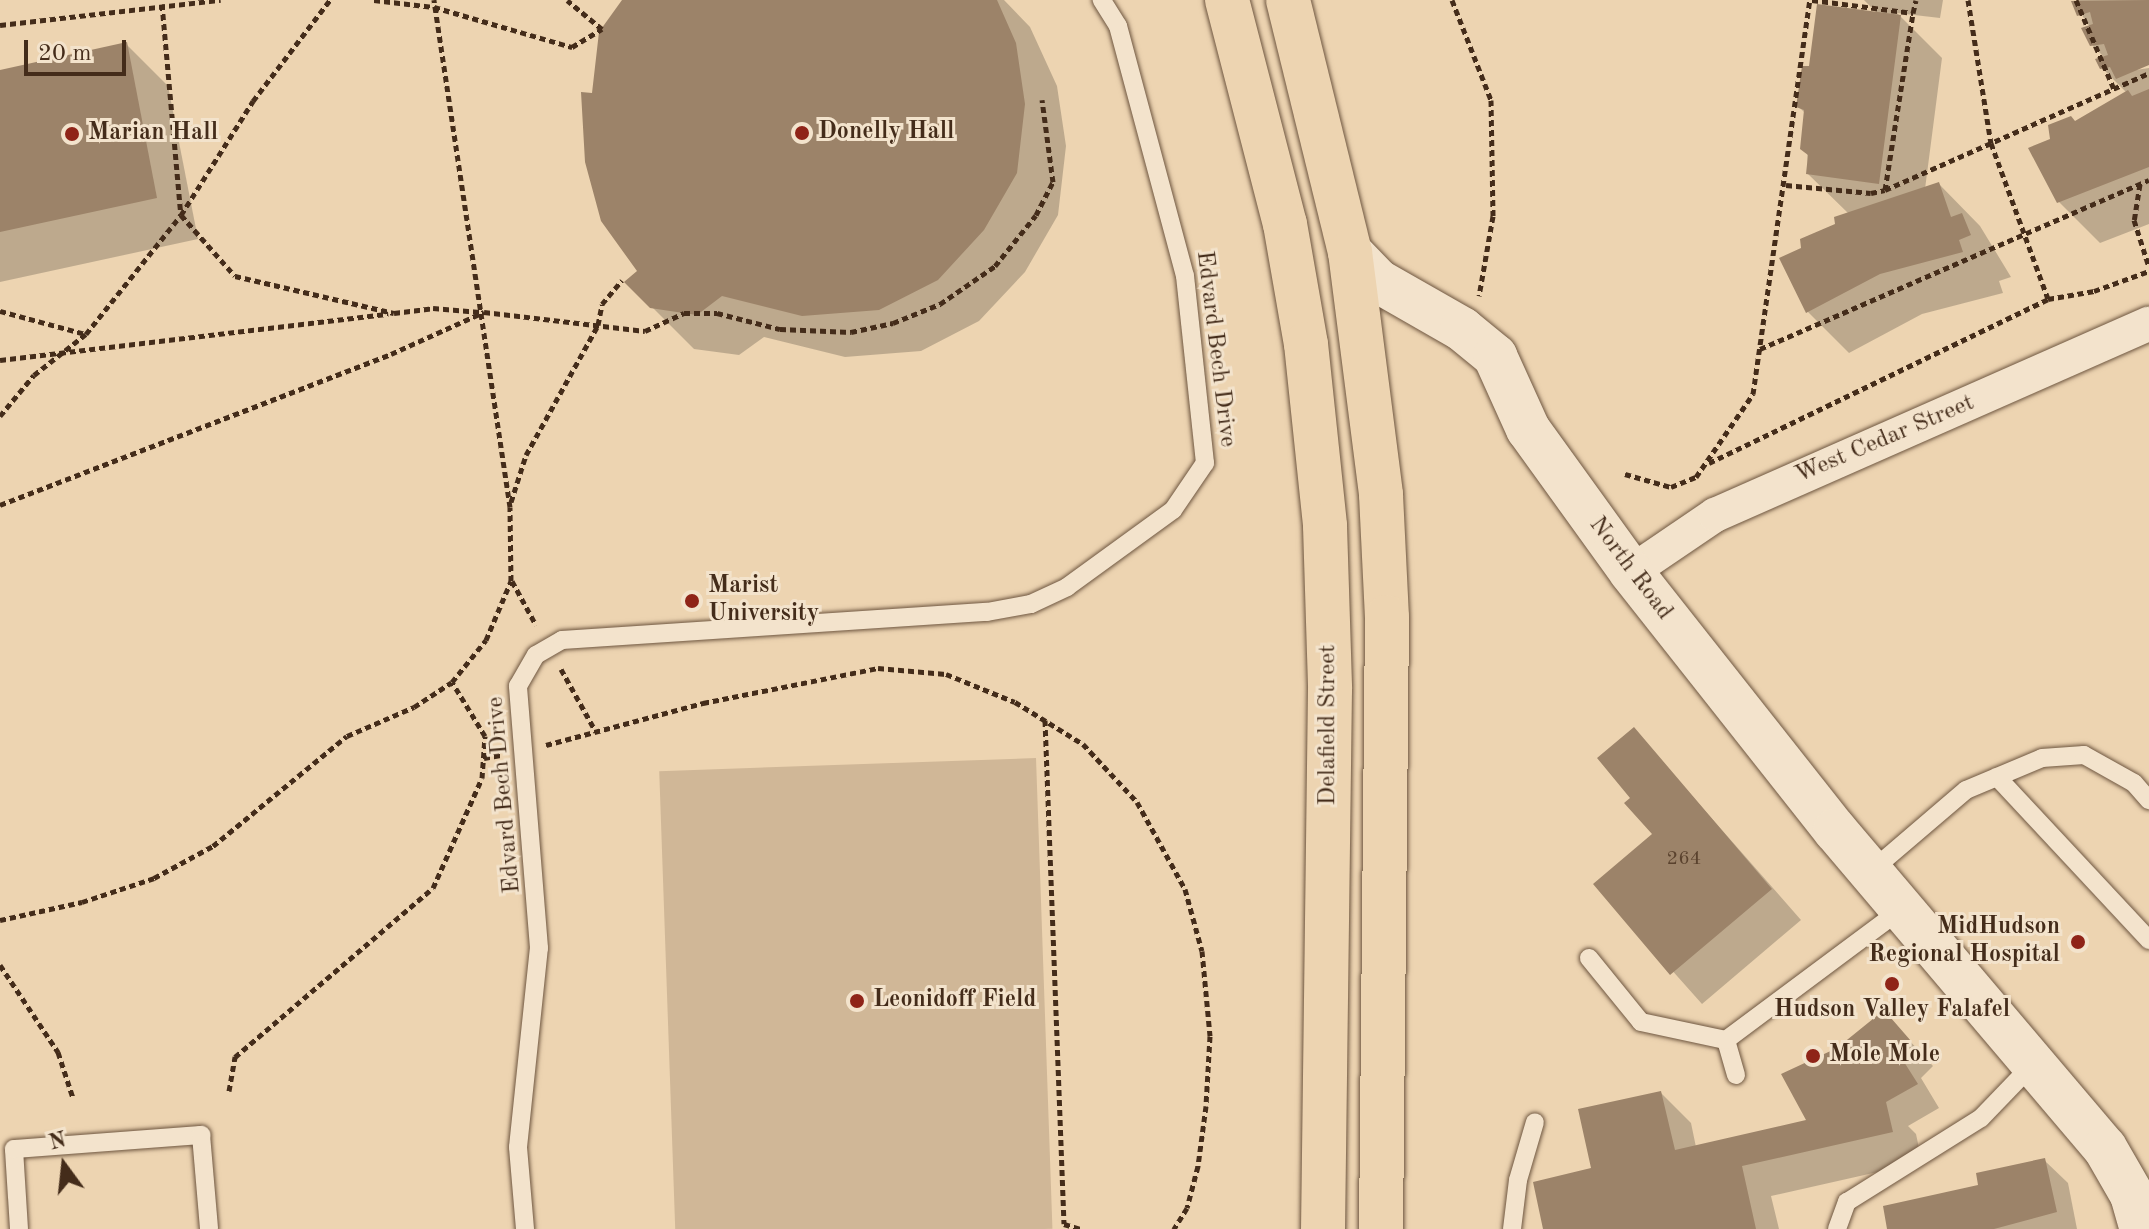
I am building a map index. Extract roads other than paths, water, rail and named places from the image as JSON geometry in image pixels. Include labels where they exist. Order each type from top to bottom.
[{"type":"highway","name":"Delafield Street","points":[[1227,0],[1285,224],[1314,406],[1329,589],[1323,1229]]},
{"type":"highway","points":[[1288,0],[1350,252],[1376,434],[1387,617],[1381,1229]]},
{"type":"street","name":"North Road","points":[[1350,252],[1378,281],[1477,339],[1495,356],[1528,429],[1627,567],[1870,872],[2069,1105],[2120,1171],[2142,1229]]},
{"type":"street","name":"West Cedar Street","points":[[1627,567],[1715,515],[2149,324]]},
{"type":"street","name":"North Road","points":[[2069,1105],[2149,1167]]},
{"type":"lane","name":"Edvard Bech Drive","points":[[525,1229],[518,1147],[539,948],[518,686],[536,655],[562,640],[987,612],[1031,604],[1067,587],[1173,510],[1195,482],[1205,454],[1185,276],[1118,26],[1102,0]]},
{"type":"lane","points":[[1870,872],[1966,790],[2042,758],[2084,755],[2134,783],[2149,800]]},
{"type":"lane","points":[[1997,777],[2145,926]]},
{"type":"lane","points":[[1589,958],[1641,1022],[1726,1040],[1902,909]]},
{"type":"lane","points":[[1726,1040],[1736,1075]]},
{"type":"lane","points":[[1837,1229],[1847,1202],[1981,1118],[2033,1064]]},
{"type":"lane","points":[[1512,1229],[1518,1180],[1535,1122]]},
{"type":"lane","points":[[19,1229],[14,1149],[201,1135],[209,1229]]},
{"type":"place","name":"Donelly Hall","points":[[802,133]]},
{"type":"place","name":"Marian Hall","points":[[72,134]]},
{"type":"place","name":"Marist University","points":[[692,601]]},
{"type":"place","name":"MidHudson Regional Hospital","points":[[2078,942]]},
{"type":"place","name":"Hudson Valley Falafel","points":[[1892,984]]},
{"type":"place","name":"Leonidoff Field","points":[[857,1001]]},
{"type":"place","name":"Mole Mole","points":[[1813,1056]]}]
